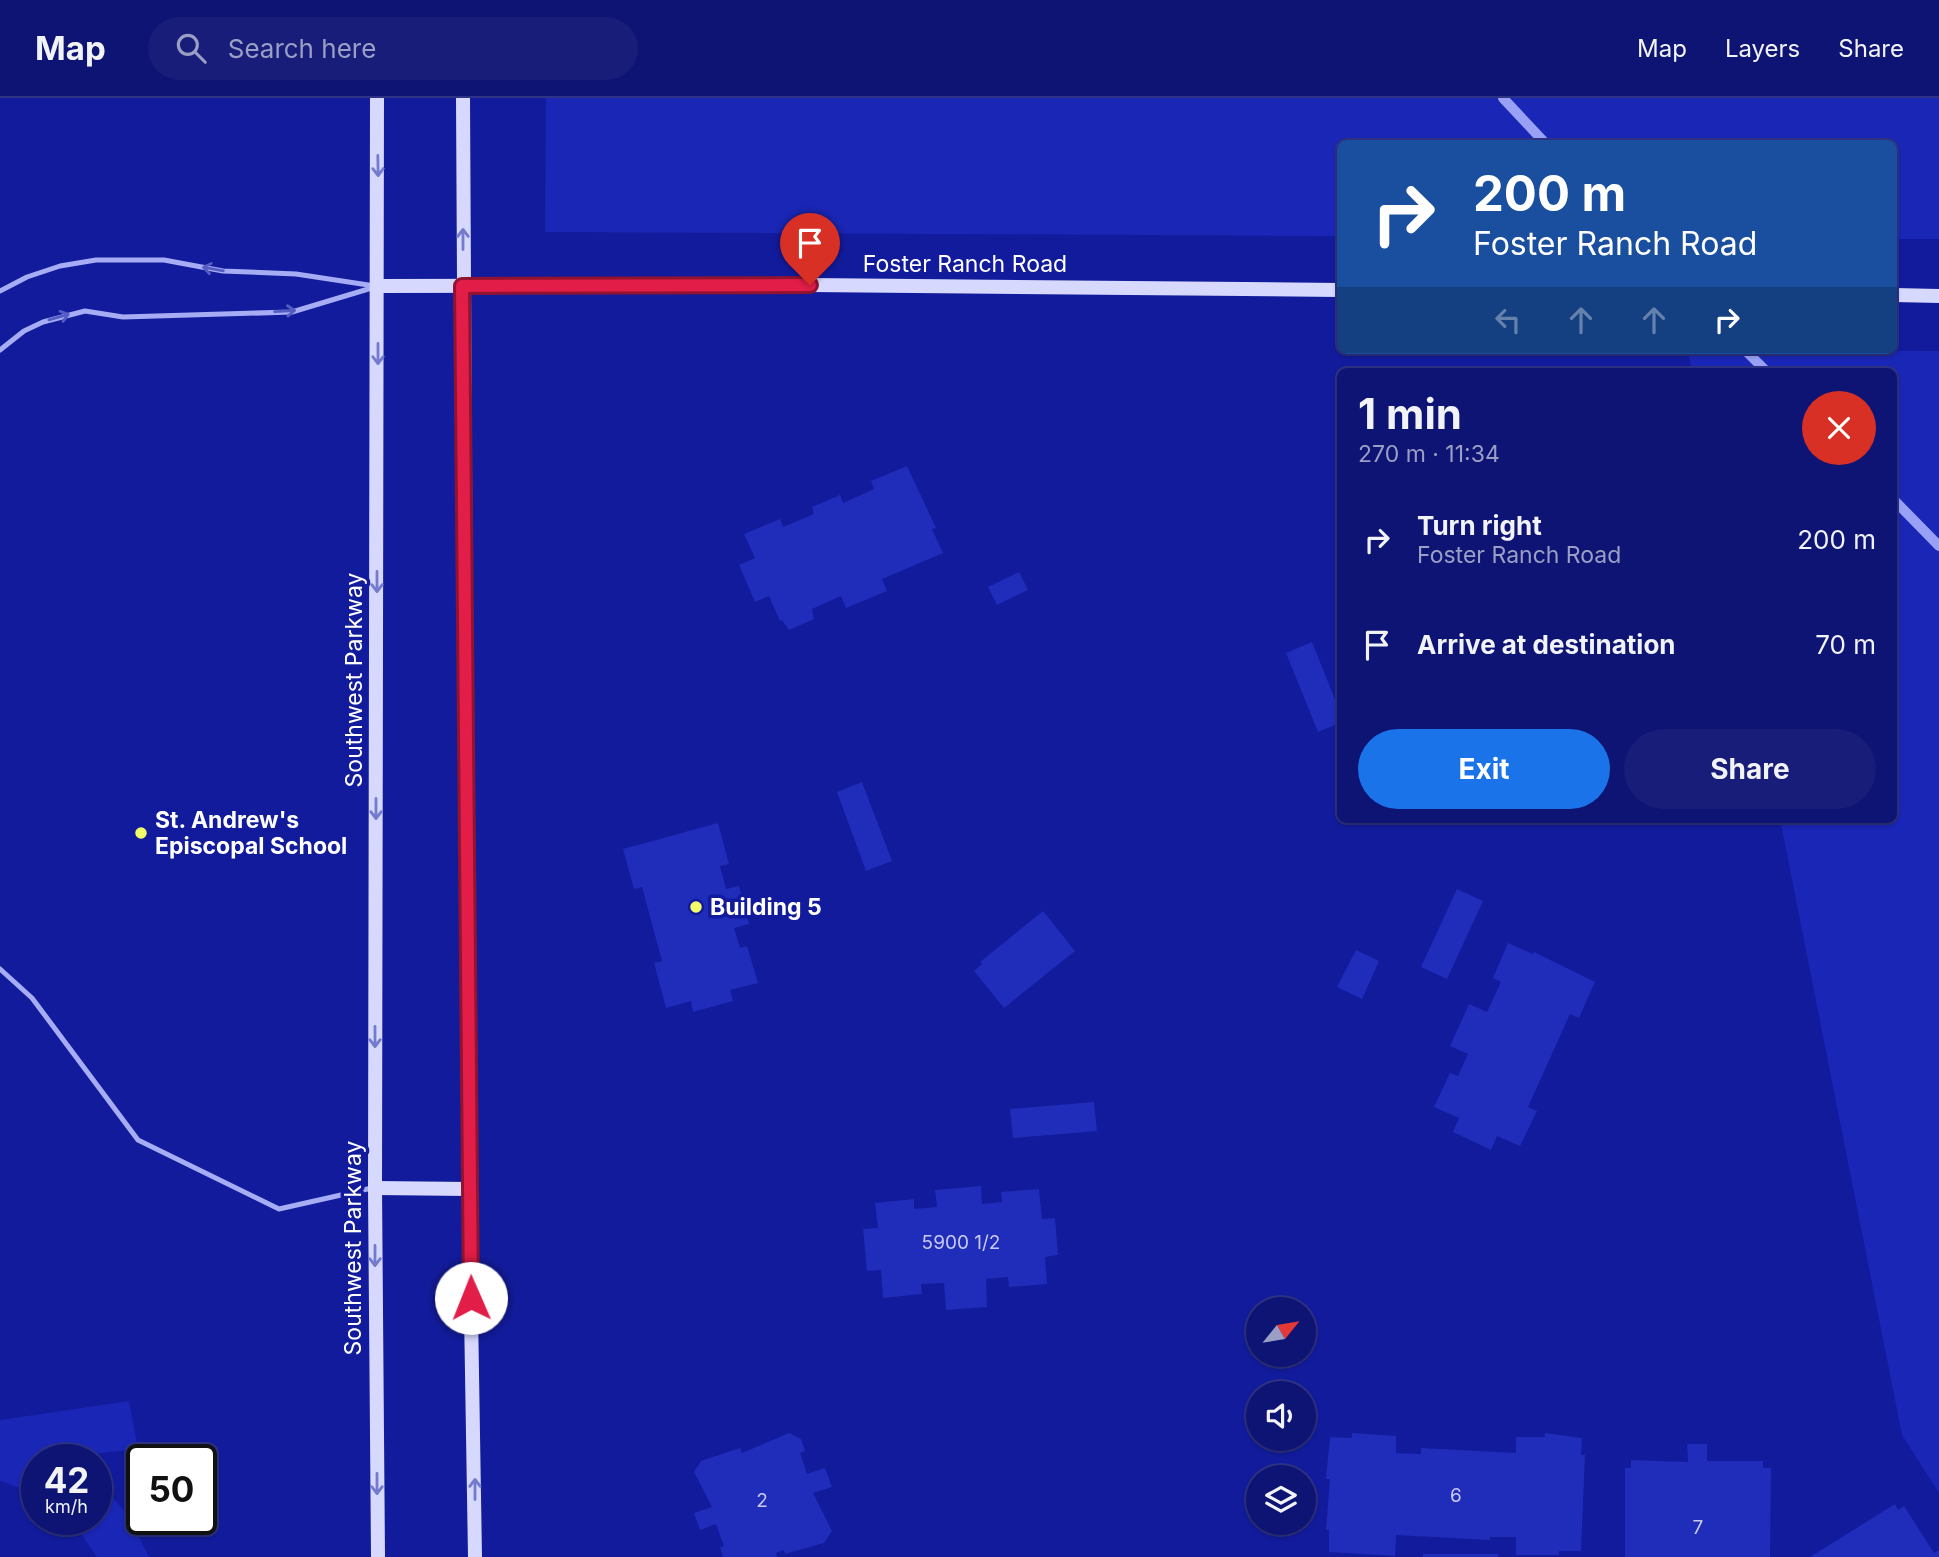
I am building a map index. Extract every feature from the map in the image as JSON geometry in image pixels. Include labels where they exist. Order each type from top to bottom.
[{"type":"main road","name":"Southwest Parkway","points":[[377,98],[375,1188],[378,1557]]},
{"type":"main road","points":[[463,98],[469,1189],[475,1557]]},
{"type":"main road","name":"Foster Ranch Road","points":[[378,286],[810,285],[1337,290]]},
{"type":"main road","points":[[1897,295],[1939,296]]},
{"type":"main road","points":[[375,1188],[469,1189]]},
{"type":"lane","points":[[0,291],[27,276],[60,265],[96,260],[164,260],[223,271],[296,274],[378,286]]},
{"type":"lane","points":[[0,349],[24,331],[73,313],[161,317],[292,312],[378,286]]},
{"type":"lane","points":[[0,969],[32,998],[138,1140],[279,1209],[375,1188]]},
{"type":"shaded area","points":[[546,98],[1939,98],[1939,239],[1897,239],[1897,140],[1337,140],[1337,236],[545,232]]},
{"type":"shaded area","points":[[1897,351],[1939,351],[1939,1493],[1902,1435],[1781,823],[1897,823],[1897,368],[1691,368],[1689,354],[1897,354]]},
{"type":"shaded area","points":[[129,1401],[137,1444],[126,1444],[126,1450],[112,1452],[112,1444],[21,1444],[21,1488],[0,1481],[0,1420]]},
{"type":"shaded area","points":[[112,1497],[126,1513],[126,1535],[138,1535],[149,1557],[97,1557],[82,1535],[112,1535]]},
{"type":"building","points":[[907,466],[936,528],[932,529],[943,553],[882,579],[887,591],[846,608],[841,596],[812,609],[814,619],[789,630],[782,620],[780,621],[769,596],[755,602],[739,565],[755,558],[744,534],[780,519],[783,527],[814,514],[812,507],[840,495],[843,503],[874,489],[871,481]]},
{"type":"building","points":[[1019,572],[1028,590],[997,605],[988,587]]},
{"type":"building","points":[[1312,642],[1337,704],[1337,724],[1318,732],[1286,653]]},
{"type":"building","points":[[862,782],[892,861],[866,871],[837,792]]},
{"type":"building","name":"Building 5","points":[[718,823],[729,864],[720,866],[726,889],[739,886],[749,924],[734,928],[740,948],[747,946],[758,983],[730,990],[733,1001],[693,1012],[691,1001],[666,1008],[654,963],[662,961],[642,887],[634,889],[623,849]]},
{"type":"building","points":[[1457,889],[1483,901],[1447,979],[1421,967]]},
{"type":"building","points":[[1043,911],[1075,951],[1004,1008],[974,971],[982,964],[980,962]]},
{"type":"building","points":[[1508,943],[1533,954],[1534,952],[1595,982],[1579,1018],[1570,1014],[1528,1107],[1537,1111],[1520,1146],[1497,1136],[1491,1150],[1453,1132],[1459,1118],[1434,1107],[1450,1073],[1458,1076],[1468,1054],[1450,1046],[1469,1004],[1487,1012],[1501,982],[1493,978]]},
{"type":"building","points":[[1356,950],[1379,961],[1362,999],[1337,987]]},
{"type":"building","points":[[1094,1102],[1097,1131],[1013,1138],[1010,1109]]},
{"type":"building","points":[[981,1186],[982,1204],[1002,1202],[1001,1192],[1039,1189],[1042,1219],[1055,1218],[1058,1255],[1045,1257],[1047,1284],[1009,1287],[1008,1277],[986,1279],[987,1307],[946,1310],[944,1283],[921,1284],[922,1294],[883,1298],[881,1270],[867,1271],[863,1229],[878,1228],[875,1203],[914,1199],[914,1209],[937,1207],[935,1190]]},
{"type":"building","points":[[789,1433],[801,1439],[805,1451],[800,1453],[807,1474],[825,1468],[832,1487],[813,1493],[832,1531],[824,1543],[785,1554],[784,1550],[776,1553],[777,1557],[723,1557],[720,1547],[724,1546],[716,1524],[700,1530],[694,1513],[712,1507],[694,1472],[701,1461],[740,1448],[742,1453]]},
{"type":"building","points":[[1352,1433],[1396,1436],[1396,1453],[1421,1454],[1421,1448],[1516,1453],[1516,1437],[1545,1437],[1545,1433],[1582,1438],[1581,1455],[1585,1455],[1581,1551],[1559,1551],[1559,1555],[1516,1555],[1516,1537],[1490,1537],[1490,1540],[1396,1535],[1395,1556],[1329,1552],[1329,1530],[1326,1530],[1330,1479],[1326,1479],[1330,1437],[1352,1438]]},
{"type":"building","points":[[1687,1444],[1707,1444],[1707,1461],[1763,1461],[1763,1468],[1771,1468],[1770,1557],[1625,1557],[1625,1468],[1631,1468],[1631,1460],[1688,1462]]},
{"type":"building","points":[[1895,1504],[1898,1510],[1904,1506],[1934,1553],[1939,1550],[1939,1557],[1810,1557]]},
{"type":"building","points":[[1423,1554],[1498,1554],[1498,1557],[1423,1557]]},
{"type":"waterway","points":[[1503,98],[1542,140]]},
{"type":"waterway","points":[[1749,354],[1763,368]]},
{"type":"waterway","points":[[1897,503],[1939,546]]},
{"type":"place","name":"St. Andrew's Episcopal School","points":[[141,833]]},
{"type":"place","name":"Building 5","points":[[696,907]]},
{"type":"route","points":[[471,1298],[462,286],[810,285]]}]
